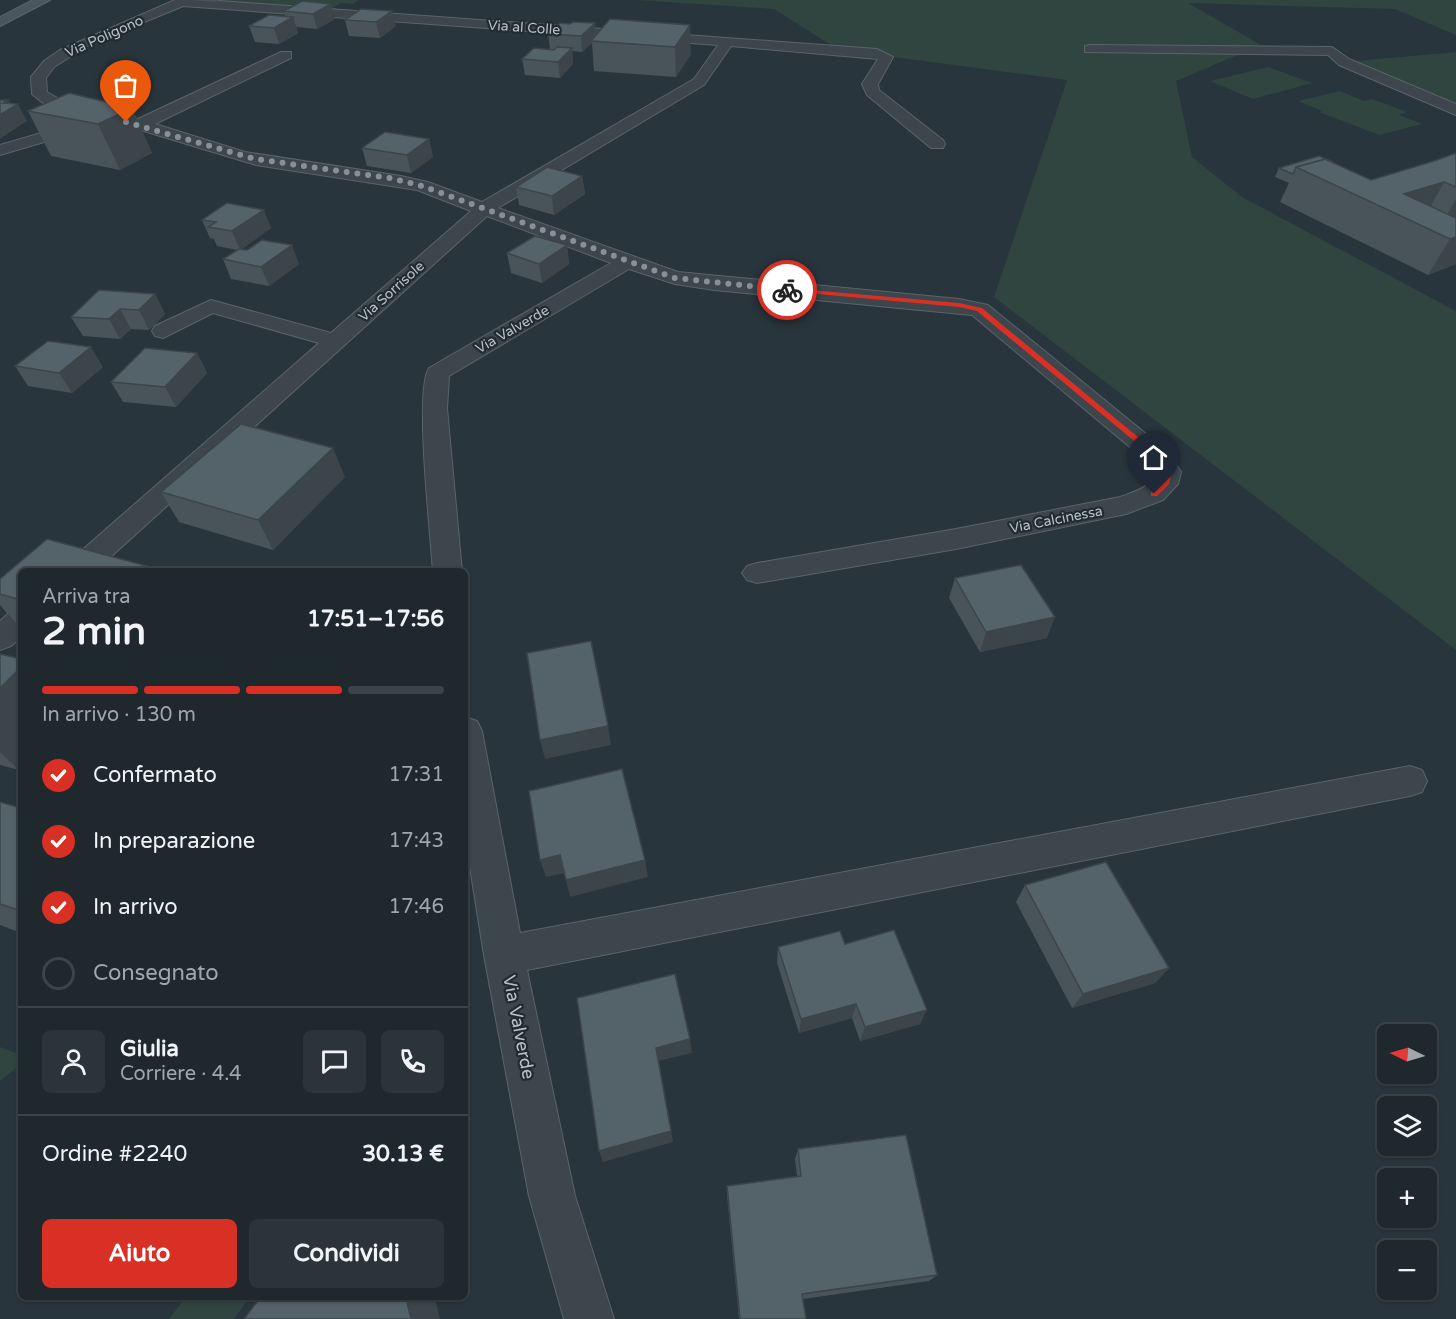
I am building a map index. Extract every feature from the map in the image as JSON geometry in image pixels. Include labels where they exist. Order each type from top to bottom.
[{"type":"main road","points":[[0,22],[43,0]]},
{"type":"street","name":"Via al Colle","points":[[183,1],[877,53],[886,57],[870,84],[872,92],[938,144]]},
{"type":"street","name":"Via Poligono","points":[[183,1],[63,53],[45,66],[38,77],[40,94],[56,107],[74,116],[141,124],[211,148],[255,159],[390,178],[422,186],[484,208]]},
{"type":"street","name":"Via Sorrisole","points":[[80,568],[484,208],[699,82],[727,42]]},
{"type":"street","points":[[1090,49],[1332,51],[1344,62],[1456,110]]},
{"type":"street","points":[[141,124],[286,55]]},
{"type":"street","points":[[0,150],[71,131],[96,119]]},
{"type":"street","points":[[484,208],[627,262]]},
{"type":"street","name":"Via Valverde","points":[[448,568],[435,408],[437,373],[627,262]]},
{"type":"street","name":"Via Calcinessa","points":[[627,262],[675,278],[714,284],[959,305],[980,310],[1158,458],[1168,472],[1165,484],[1154,494],[1126,506],[956,539],[757,573]]},
{"type":"street","points":[[163,331],[211,306],[335,341]]},
{"type":"street","points":[[0,639],[18,623]]},
{"type":"street","name":"Via Valverde","points":[[468,748],[504,955],[552,1196],[589,1319]]},
{"type":"street","points":[[504,955],[1410,781]]},
{"type":"green space","points":[[191,0],[359,0],[353,4],[341,3],[330,10]]},
{"type":"green space","points":[[636,0],[1456,0],[1456,35],[1395,9],[1188,3],[1261,45],[1176,81],[1192,157],[1242,197],[1456,311],[1456,650],[994,297],[1067,80],[893,57],[883,51],[834,47],[774,9]]},
{"type":"green space","points":[[1456,52],[1456,105],[1356,61]]},
{"type":"green space","points":[[1268,67],[1312,83],[1253,99],[1210,81]]},
{"type":"green space","points":[[1340,91],[1364,101],[1372,99],[1407,112],[1399,115],[1422,124],[1379,135],[1319,112],[1322,111],[1298,101]]},
{"type":"green space","points":[[0,1047],[18,1054],[18,1066],[0,1081]]},
{"type":"green space","points":[[183,1300],[248,1300],[234,1319],[169,1319]]},
{"type":"building","points":[[302,1],[331,4],[313,14],[284,11]]},
{"type":"building","points":[[361,9],[392,11],[376,22],[345,20]]},
{"type":"building","points":[[269,15],[293,17],[274,28],[249,26]]},
{"type":"building","points":[[610,19],[690,25],[675,47],[591,41]]},
{"type":"building","points":[[560,23],[595,23],[581,36],[548,34]]},
{"type":"building","points":[[557,47],[572,48],[558,62],[522,59],[534,48],[554,50]]},
{"type":"building","points":[[69,93],[132,108],[98,124],[28,111]]},
{"type":"building","points":[[0,100],[8,100],[3,103],[18,104],[0,115]]},
{"type":"building","points":[[385,132],[429,139],[407,155],[362,148]]},
{"type":"building","points":[[1456,153],[1456,187],[1444,182],[1404,194],[1456,218],[1456,237],[1450,239],[1296,167],[1325,159],[1371,180]]},
{"type":"building","points":[[1319,156],[1333,162],[1325,159],[1296,167],[1293,174],[1279,168]]},
{"type":"building","points":[[547,167],[582,176],[552,196],[516,187]]},
{"type":"building","points":[[227,203],[264,210],[232,231],[208,227],[216,222],[202,220]]},
{"type":"building","points":[[535,236],[567,245],[539,264],[507,253]]},
{"type":"building","points":[[262,240],[292,245],[261,267],[223,259],[239,249],[247,250]]},
{"type":"building","points":[[99,290],[155,294],[139,310],[120,309],[109,319],[71,317]]},
{"type":"building","points":[[48,341],[91,347],[59,373],[15,366]]},
{"type":"building","points":[[145,348],[197,353],[165,387],[111,382]]},
{"type":"building","points":[[241,424],[333,448],[258,520],[161,492]]},
{"type":"building","points":[[47,539],[154,568],[18,568],[18,599],[0,594],[0,579]]},
{"type":"building","points":[[1021,565],[1055,617],[986,632],[955,578]]},
{"type":"building","points":[[591,641],[608,726],[540,740],[527,653]]},
{"type":"building","points":[[0,654],[18,658],[18,670],[0,688]]},
{"type":"building","points":[[622,769],[645,860],[566,880],[560,855],[540,860],[529,791]]},
{"type":"building","points":[[0,802],[18,807],[18,910],[0,904]]},
{"type":"building","points":[[1106,862],[1169,968],[1083,994],[1025,885]]},
{"type":"building","points":[[894,930],[927,1010],[865,1027],[856,1004],[801,1019],[778,947],[840,931],[845,944]]},
{"type":"building","points":[[675,974],[690,1039],[656,1048],[671,1131],[599,1151],[577,998]]},
{"type":"building","points":[[906,1135],[937,1275],[802,1294],[806,1319],[740,1319],[727,1186],[801,1176],[798,1149]]},
{"type":"building","points":[[258,1300],[406,1300],[411,1319],[244,1319]]},
{"type":"way so far","points":[[126,122],[141,124],[211,148],[255,159],[390,178],[422,186],[675,278],[714,284],[787,290]]},
{"type":"route","points":[[787,290],[959,305],[980,310],[1158,458],[1168,472],[1165,484],[1154,494]]}]
